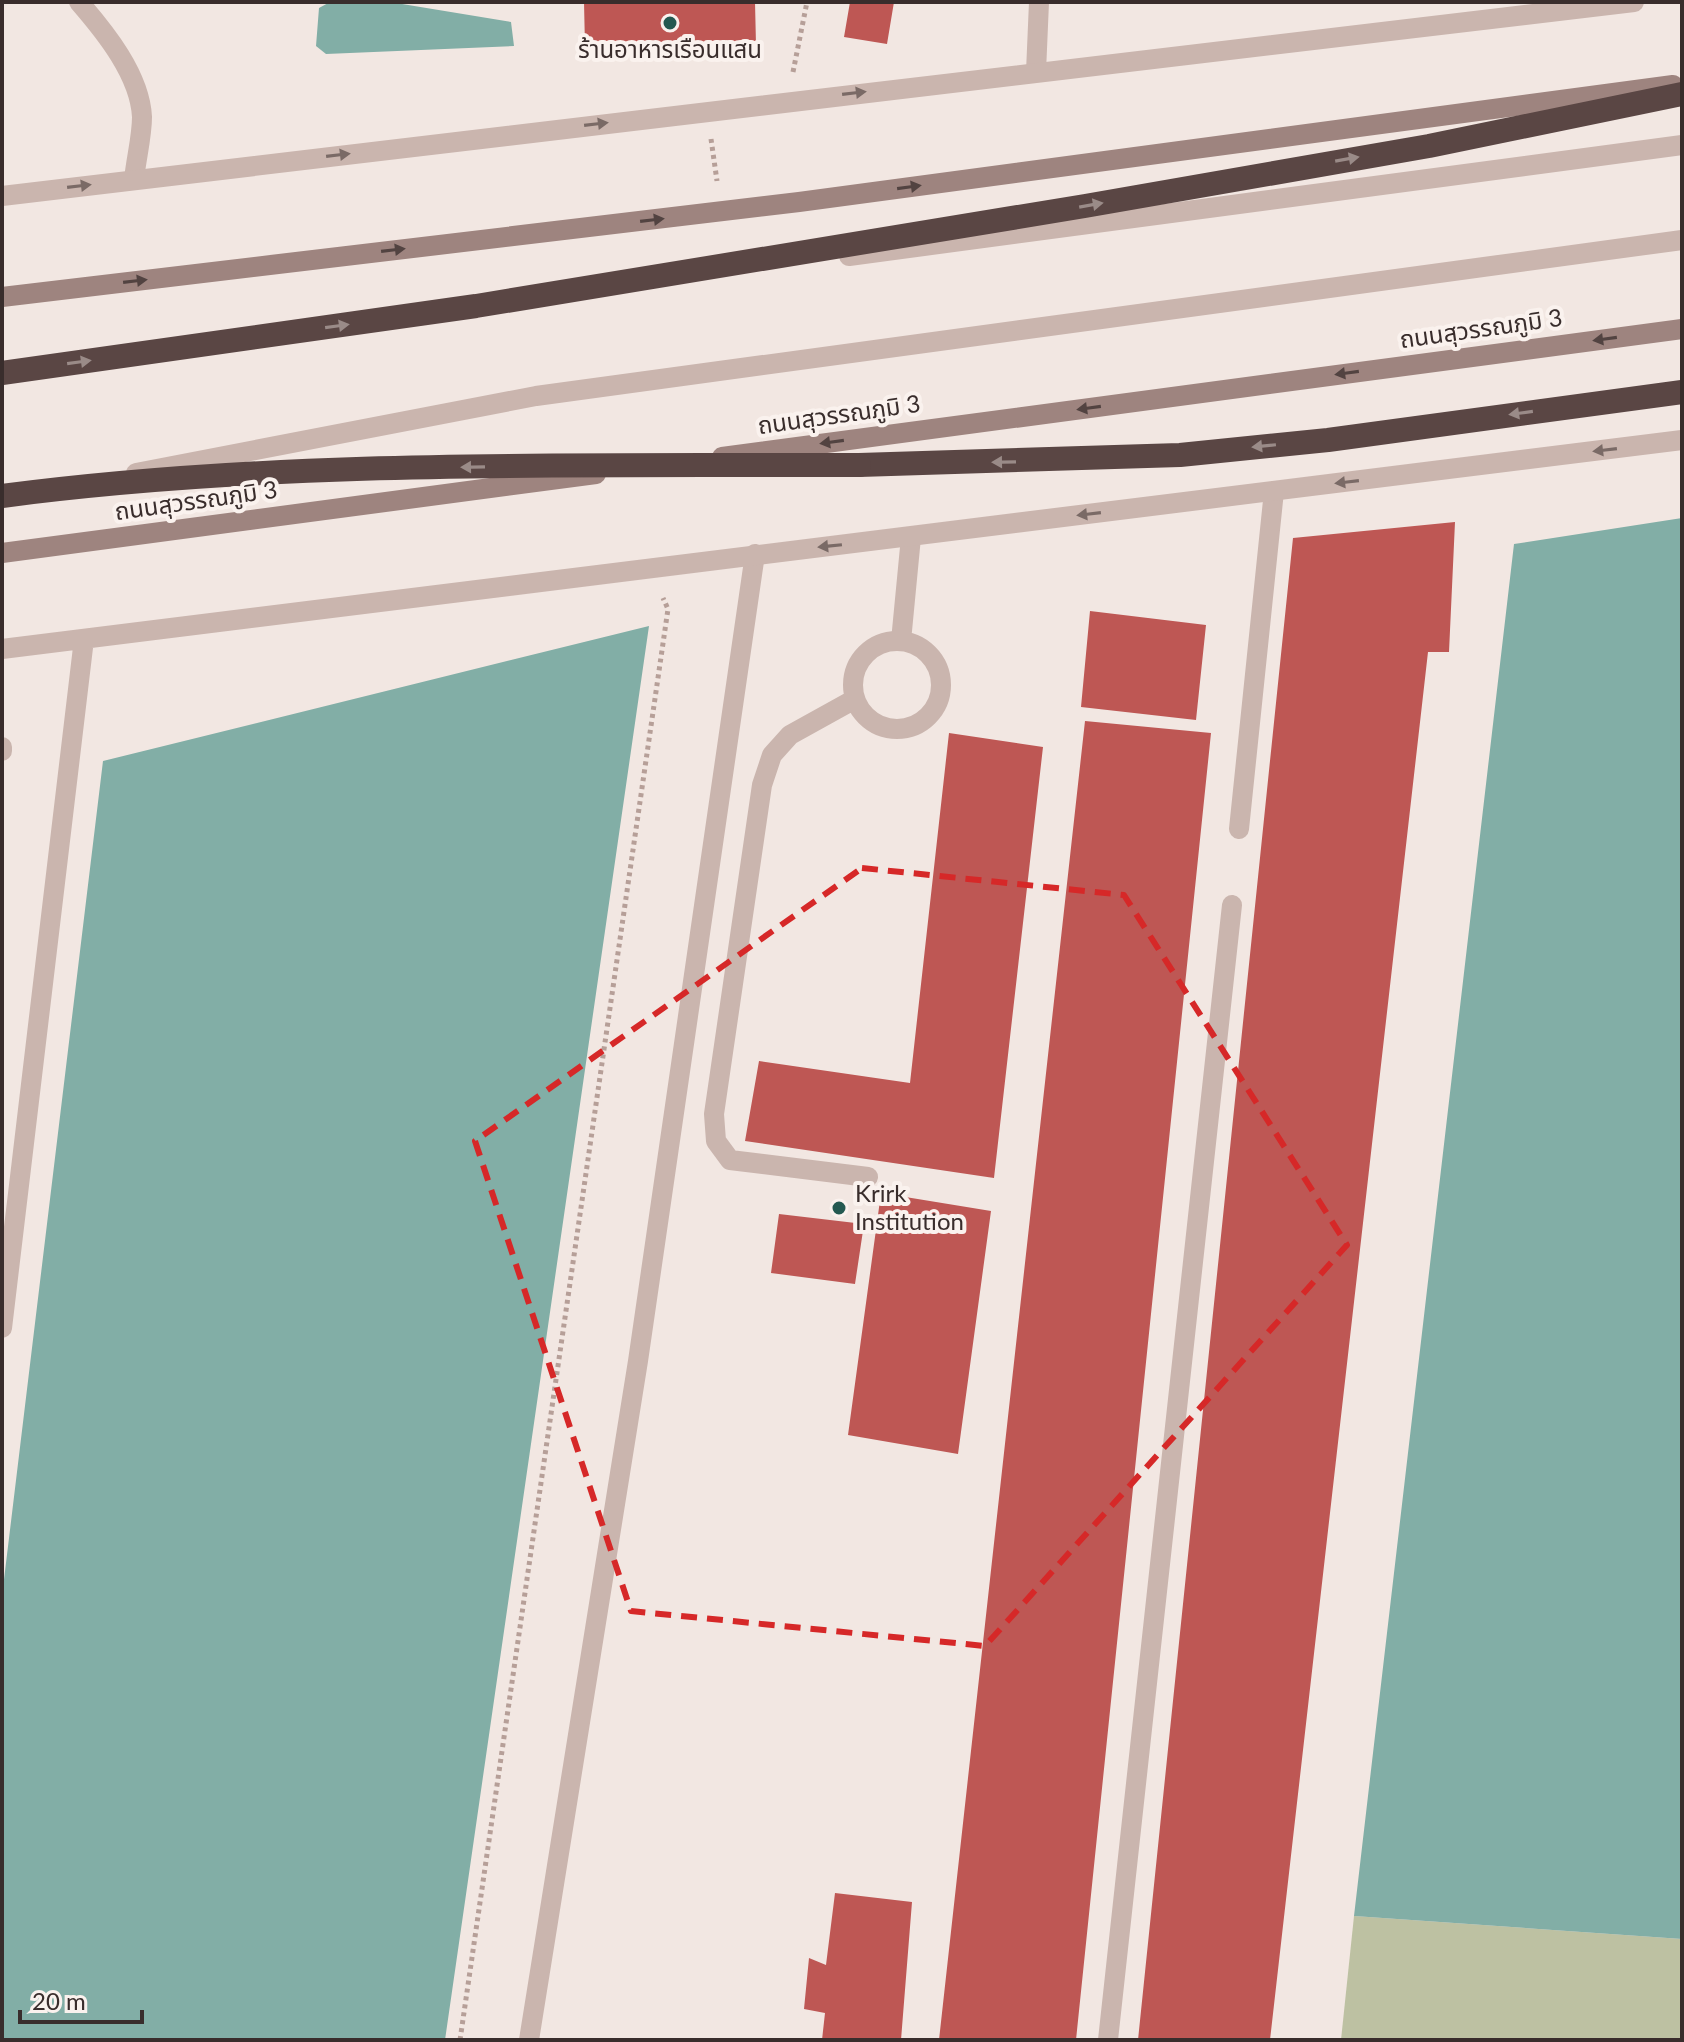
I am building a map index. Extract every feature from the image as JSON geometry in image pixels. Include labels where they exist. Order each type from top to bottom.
[{"type":"highway","points":[[2,373],[476,306],[1085,206],[1429,146],[1682,94]]},
{"type":"highway","points":[[2,496],[209,477],[350,470],[1024,462],[1180,455],[1328,440],[1682,392]]},
{"type":"main road","points":[[2,297],[722,212],[1682,84]]},
{"type":"main road","name":"ถนนสุวรรณภูมิ 3","points":[[2,553],[1682,329]]},
{"type":"street","points":[[79,2],[101,27],[134,83],[142,116],[134,180]]},
{"type":"street","points":[[1036,72],[1039,2]]},
{"type":"street","points":[[2,196],[1634,2]]},
{"type":"street","points":[[476,306],[1682,145]]},
{"type":"street","points":[[40,491],[536,396],[1682,240]]},
{"type":"street","points":[[2,649],[1682,440]]},
{"type":"street","points":[[1239,829],[1274,491]]},
{"type":"street","points":[[901,641],[911,537]]},
{"type":"street","points":[[529,2040],[638,1361],[755,554]]},
{"type":"street","points":[[2,1328],[84,639]]},
{"type":"street","points":[[901,641],[927,653],[935,665],[940,693],[927,717],[901,729],[886,728],[873,722],[855,699],[855,670],[862,658],[887,642],[901,641]]},
{"type":"street","points":[[855,699],[790,735],[772,755],[762,785],[714,1114],[716,1141],[730,1160],[868,1177]]},
{"type":"street","points":[[1108,2040],[1232,905]]},
{"type":"path","points":[[787,101],[807,2]]},
{"type":"path","points":[[707,111],[722,212]]},
{"type":"path","points":[[460,2040],[668,609],[649,568]]},
{"type":"highlighted area","points":[[862,868],[1124,895],[1347,1245],[985,1646],[631,1611],[475,1141]]},
{"type":"green space","points":[[1354,1916],[1682,1939],[1682,2040],[1341,2040]]},
{"type":"water","points":[[330,2],[390,2],[511,22],[514,46],[326,54],[316,46],[319,8]]},
{"type":"water","points":[[1682,518],[1682,1939],[1354,1916],[1514,544]]},
{"type":"water","points":[[649,626],[445,2040],[2,2040],[2,1596],[103,761]]},
{"type":"building","name":"ร้านอาหารเรือนแสน","points":[[584,2],[755,2],[756,45],[585,47]]},
{"type":"building","points":[[850,2],[894,2],[887,44],[844,37]]},
{"type":"building","points":[[1455,522],[1449,652],[1428,652],[1270,2040],[1138,2040],[1293,538]]},
{"type":"building","points":[[1090,611],[1206,625],[1196,720],[1081,707]]},
{"type":"building","points":[[1085,721],[1211,733],[1076,2040],[939,2040]]},
{"type":"building","name":"Krirk Institution","points":[[949,733],[1043,747],[994,1178],[745,1141],[759,1061],[910,1083]]},
{"type":"building","points":[[881,1193],[991,1211],[958,1454],[848,1435]]},
{"type":"building","points":[[779,1214],[864,1224],[855,1284],[771,1273]]},
{"type":"building","points":[[835,1893],[912,1902],[901,2040],[822,2040],[825,2013],[804,2009],[809,1958],[826,1965]]},
{"type":"place","name":"ร้านอาหารเรือนแสน","points":[[670,23]]},
{"type":"place","name":"Krirk Institution","points":[[839,1208]]}]
